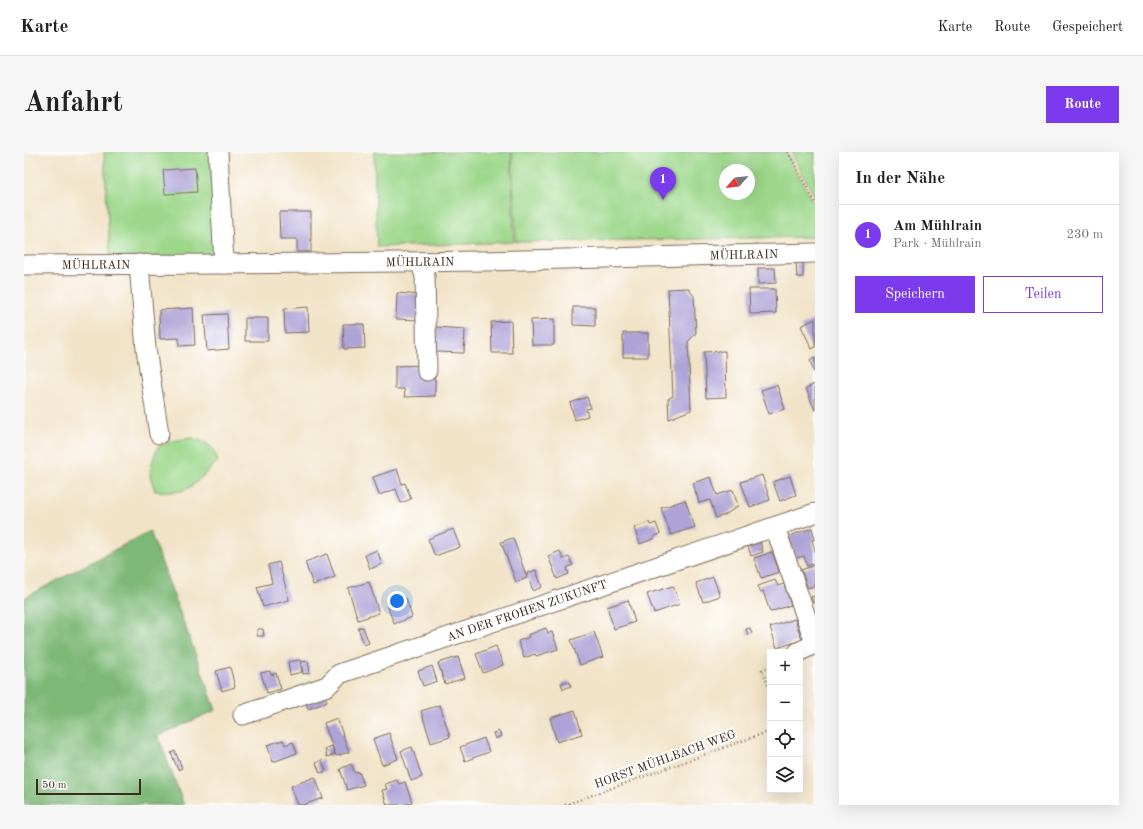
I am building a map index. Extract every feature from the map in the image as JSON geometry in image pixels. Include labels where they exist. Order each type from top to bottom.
[{"type":"street","points":[[218,152],[224,264]]},
{"type":"street","name":"MÜHLRAIN","points":[[24,265],[421,262],[815,253]]},
{"type":"street","points":[[421,262],[426,277],[427,371]]},
{"type":"street","points":[[139,264],[146,349],[159,434]]},
{"type":"street","name":"AN DER FROHEN ZUKUNFT","points":[[243,715],[327,686],[339,674],[815,513]]},
{"type":"street","points":[[775,527],[815,644],[803,650]]},
{"type":"path","points":[[788,152],[815,202]]},
{"type":"path","points":[[767,668],[762,670],[767,683]]},
{"type":"path","name":"HORST MÜHLBACH WEG","points":[[566,805],[767,732]]},
{"type":"green space","points":[[104,152],[210,152],[216,255],[110,258]]},
{"type":"green space","points":[[374,152],[511,152],[514,242],[377,247]]},
{"type":"green space","points":[[512,152],[786,152],[815,206],[815,237],[516,242]]},
{"type":"green space","points":[[791,152],[815,152],[815,197]]},
{"type":"green space","points":[[191,438],[201,441],[211,447],[218,461],[187,489],[175,492],[155,491],[150,476],[152,463],[157,448],[171,441]]},
{"type":"green space","points":[[150,531],[216,710],[158,736],[184,805],[24,805],[24,598]]},
{"type":"building","points":[[195,168],[197,192],[165,194],[163,170]]},
{"type":"building","points":[[279,212],[311,212],[311,252],[297,252],[297,239],[280,239]]},
{"type":"building","points":[[796,263],[803,263],[803,277],[797,277]]},
{"type":"building","points":[[758,268],[775,268],[776,283],[758,284]]},
{"type":"building","points":[[688,288],[694,296],[696,333],[688,342],[691,410],[669,419],[668,399],[673,396],[668,289]]},
{"type":"building","points":[[749,289],[775,289],[776,313],[750,314]]},
{"type":"building","points":[[397,293],[421,295],[419,320],[396,319]]},
{"type":"building","points":[[308,307],[309,332],[285,333],[284,309]]},
{"type":"building","points":[[573,307],[595,307],[595,326],[573,325]]},
{"type":"building","points":[[193,308],[195,345],[179,346],[179,338],[160,339],[159,310]]},
{"type":"building","points":[[227,314],[229,349],[207,351],[204,315]]},
{"type":"building","points":[[245,318],[268,318],[268,341],[245,341]]},
{"type":"building","points":[[554,319],[554,345],[532,345],[531,320]]},
{"type":"building","points":[[815,319],[815,347],[812,349],[801,326]]},
{"type":"building","points":[[511,321],[512,353],[492,353],[491,322]]},
{"type":"building","points":[[343,324],[364,324],[365,348],[344,349]]},
{"type":"building","points":[[436,327],[465,329],[464,353],[435,352]]},
{"type":"building","points":[[623,333],[648,333],[648,357],[623,357]]},
{"type":"building","points":[[725,351],[726,397],[706,398],[704,352]]},
{"type":"building","points":[[815,358],[815,375],[810,360]]},
{"type":"building","points":[[426,365],[426,379],[435,379],[435,396],[405,397],[404,389],[395,389],[395,366]]},
{"type":"building","points":[[815,384],[815,411],[806,388]]},
{"type":"building","points":[[777,385],[785,409],[769,414],[761,390]]},
{"type":"building","points":[[587,397],[591,408],[586,409],[588,416],[575,420],[570,403]]},
{"type":"building","points":[[397,469],[402,484],[405,483],[411,499],[401,503],[396,489],[379,495],[373,477]]},
{"type":"building","points":[[762,475],[770,500],[750,507],[741,482]]},
{"type":"building","points":[[790,476],[796,495],[780,501],[773,482]]},
{"type":"building","points":[[711,477],[717,495],[733,490],[738,506],[725,515],[716,518],[710,500],[699,503],[693,483]]},
{"type":"building","points":[[685,500],[695,527],[671,535],[661,508]]},
{"type":"building","points":[[649,522],[650,525],[656,523],[660,534],[654,536],[655,538],[640,544],[634,528]]},
{"type":"building","points":[[812,528],[815,539],[812,540],[815,550],[815,563],[807,566],[804,556],[796,558],[789,536]]},
{"type":"building","points":[[453,529],[460,547],[435,556],[428,539]]},
{"type":"building","points":[[513,538],[527,578],[516,582],[501,542]]},
{"type":"building","points":[[759,539],[763,552],[751,556],[747,543]]},
{"type":"building","points":[[377,550],[382,564],[370,569],[365,555]]},
{"type":"building","points":[[560,551],[563,559],[569,557],[573,565],[567,568],[569,574],[557,579],[548,556]]},
{"type":"building","points":[[772,552],[779,572],[761,578],[754,558]]},
{"type":"building","points":[[327,554],[335,577],[313,585],[305,562]]},
{"type":"building","points":[[279,562],[289,600],[263,607],[257,587],[272,583],[268,565]]},
{"type":"building","points":[[815,565],[815,585],[808,588],[801,570]]},
{"type":"building","points":[[536,570],[542,587],[533,591],[527,573]]},
{"type":"building","points":[[713,577],[720,596],[703,602],[696,583]]},
{"type":"building","points":[[775,580],[778,586],[784,584],[791,605],[770,612],[763,591],[760,592],[758,586]]},
{"type":"building","points":[[369,582],[379,613],[358,620],[348,588]]},
{"type":"building","points":[[673,586],[680,604],[654,613],[647,594]]},
{"type":"building","points":[[815,596],[815,603],[813,603],[811,597]]},
{"type":"building","points":[[406,598],[412,617],[394,624],[387,605]]},
{"type":"building","points":[[628,600],[635,622],[614,629],[607,607]]},
{"type":"building","points":[[795,619],[802,640],[777,648],[770,627]]},
{"type":"building","points":[[363,627],[369,643],[364,645],[358,628]]},
{"type":"building","points":[[546,628],[548,633],[552,632],[558,649],[524,658],[518,641],[529,637],[528,635]]},
{"type":"building","points":[[750,628],[752,633],[748,635],[746,629]]},
{"type":"building","points":[[257,629],[263,629],[264,636],[257,636]]},
{"type":"building","points":[[594,632],[603,657],[580,665],[571,640]]},
{"type":"building","points":[[496,646],[503,665],[483,673],[476,654]]},
{"type":"building","points":[[458,657],[465,678],[445,684],[438,663]]},
{"type":"building","points":[[300,660],[302,672],[290,675],[288,662]]},
{"type":"building","points":[[308,661],[310,673],[303,674],[301,662]]},
{"type":"building","points":[[432,666],[437,681],[423,686],[418,671]]},
{"type":"building","points":[[230,667],[235,687],[222,691],[216,671]]},
{"type":"building","points":[[270,671],[271,675],[276,673],[281,689],[267,693],[261,673]]},
{"type":"building","points":[[569,681],[571,686],[563,689],[561,683]]},
{"type":"building","points":[[324,692],[327,702],[308,709],[305,700]]},
{"type":"building","points":[[440,705],[450,737],[431,743],[421,711]]},
{"type":"building","points":[[575,710],[582,734],[557,742],[550,718]]},
{"type":"building","points":[[337,718],[349,752],[336,756],[324,723]]},
{"type":"building","points":[[499,731],[501,736],[495,739],[493,733]]},
{"type":"building","points":[[389,733],[398,759],[382,765],[373,739]]},
{"type":"building","points":[[484,738],[489,752],[465,761],[460,747]]},
{"type":"building","points":[[283,740],[285,745],[293,742],[297,753],[273,762],[267,745]]},
{"type":"building","points":[[332,746],[335,754],[327,757],[325,749]]},
{"type":"building","points":[[412,747],[422,777],[411,781],[401,751]]},
{"type":"building","points":[[175,751],[182,768],[178,770],[171,753]]},
{"type":"building","points":[[322,760],[326,771],[320,773],[316,763]]},
{"type":"building","points":[[351,764],[355,773],[359,772],[364,785],[347,790],[340,769]]},
{"type":"building","points":[[315,777],[323,798],[303,805],[298,805],[291,786]]},
{"type":"building","points":[[397,780],[399,784],[405,782],[412,802],[403,805],[387,805],[382,790],[387,789],[385,784]]},
{"type":"place","name":"Am Mühlrain","points":[[663,200]]}]
